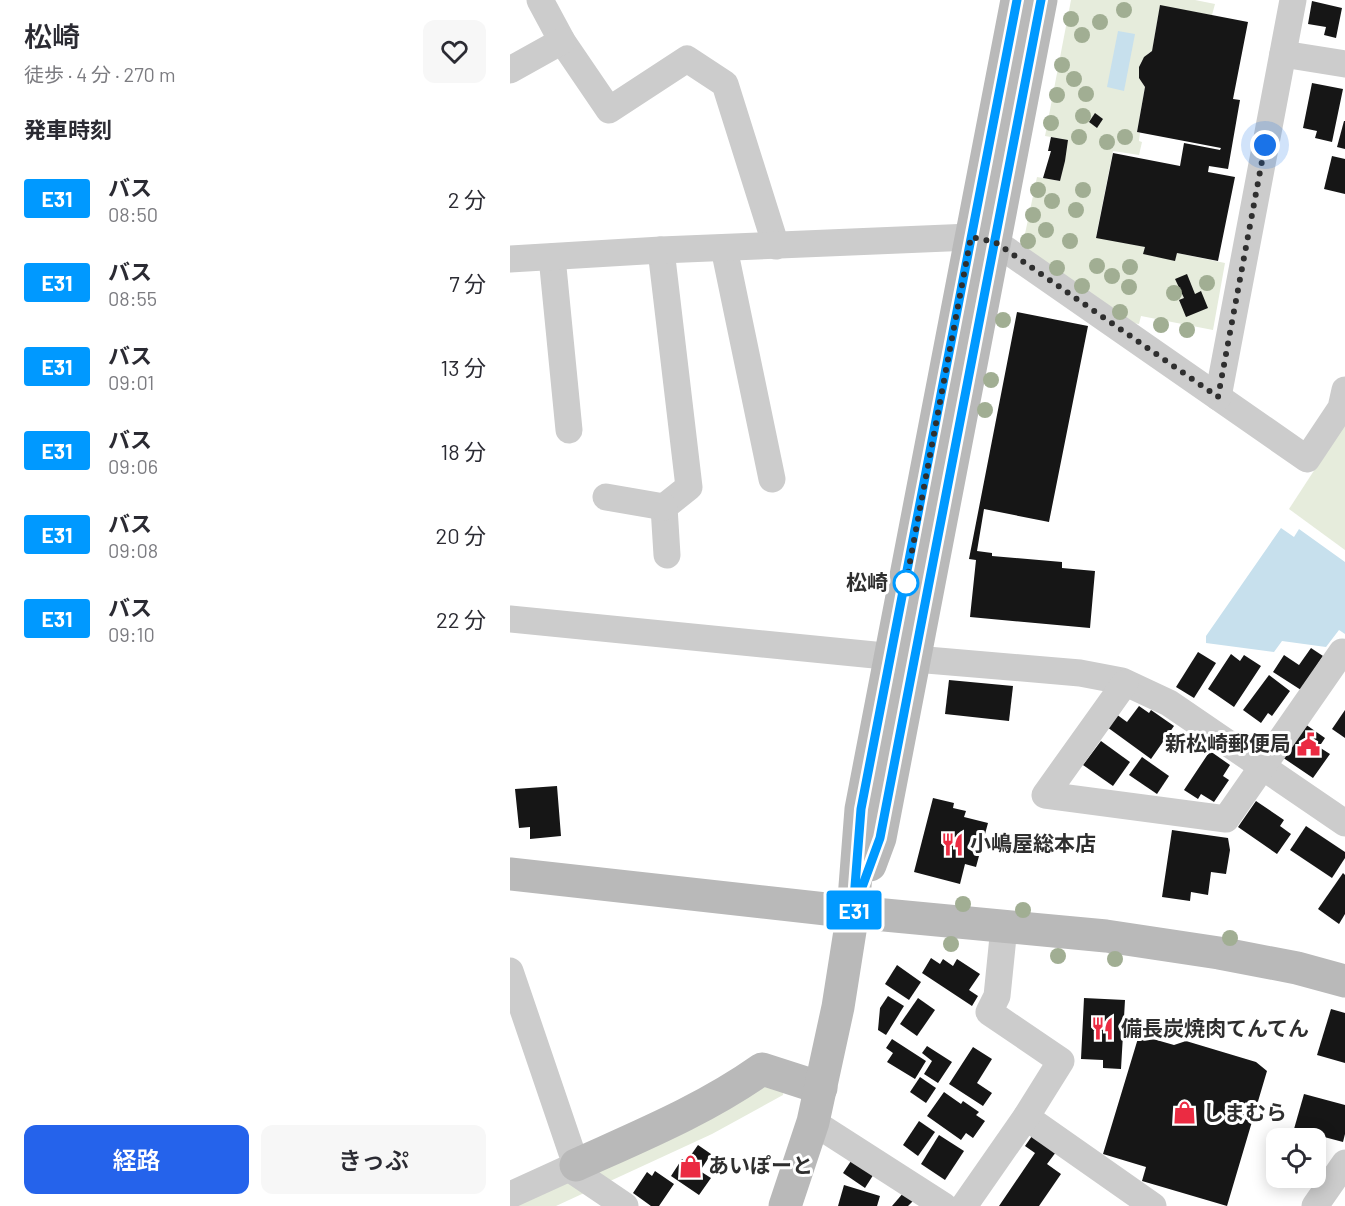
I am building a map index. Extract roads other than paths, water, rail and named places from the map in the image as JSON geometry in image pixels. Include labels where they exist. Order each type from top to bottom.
[{"type":"street","points":[[540,0],[562,41],[609,110],[687,59],[725,84],[776,246]]},
{"type":"street","points":[[983,240],[1017,0]]},
{"type":"street","points":[[785,1206],[813,1122],[821,1088],[838,1007],[853,912],[861,809],[903,658],[983,240],[1041,0]]},
{"type":"street","points":[[1218,397],[1293,0]]},
{"type":"street","points":[[510,70],[562,41]]},
{"type":"street","points":[[1283,54],[1345,64]]},
{"type":"street","points":[[510,259],[661,250],[983,240],[1307,459],[1341,408],[1345,390]]},
{"type":"street","points":[[724,248],[772,479]]},
{"type":"street","points":[[606,497],[664,507],[689,487],[661,250]]},
{"type":"street","points":[[552,256],[568,430]]},
{"type":"street","points":[[664,507],[667,555]]},
{"type":"street","points":[[510,619],[1080,673],[1122,681],[1169,703],[1345,823]]},
{"type":"street","points":[[1125,683],[1045,795],[1226,819],[1342,652],[1345,654]]},
{"type":"street","points":[[510,874],[1158,943],[1297,968],[1345,981]]},
{"type":"street","points":[[964,1206],[1026,1117],[1061,1061],[989,1012],[997,996],[1004,927]]},
{"type":"street","points":[[510,971],[572,1166],[625,1206]]},
{"type":"street","points":[[510,1195],[692,1113],[762,1070],[821,1088]]},
{"type":"street","points":[[1026,1117],[1154,1206]]},
{"type":"street","points":[[813,1122],[944,1206]]},
{"type":"street","points":[[1315,1206],[1345,1163]]},
{"type":"water","points":[[1118,31],[1135,34],[1124,91],[1107,87]]},
{"type":"water","points":[[1281,528],[1294,537],[1299,529],[1345,562],[1345,634],[1339,630],[1326,647],[1282,641],[1274,652],[1206,643],[1206,636]]},
{"type":"place","name":"松崎","points":[[906,583]]},
{"type":"place","name":"新松崎郵便局","points":[[1309,744]]},
{"type":"place","name":"小嶋屋総本店","points":[[952,844]]},
{"type":"place","name":"備長炭焼肉てんてん","points":[[1103,1029]]},
{"type":"place","name":"しまむら","points":[[1185,1113]]},
{"type":"place","name":"あいぽーと","points":[[690,1166]]}]
